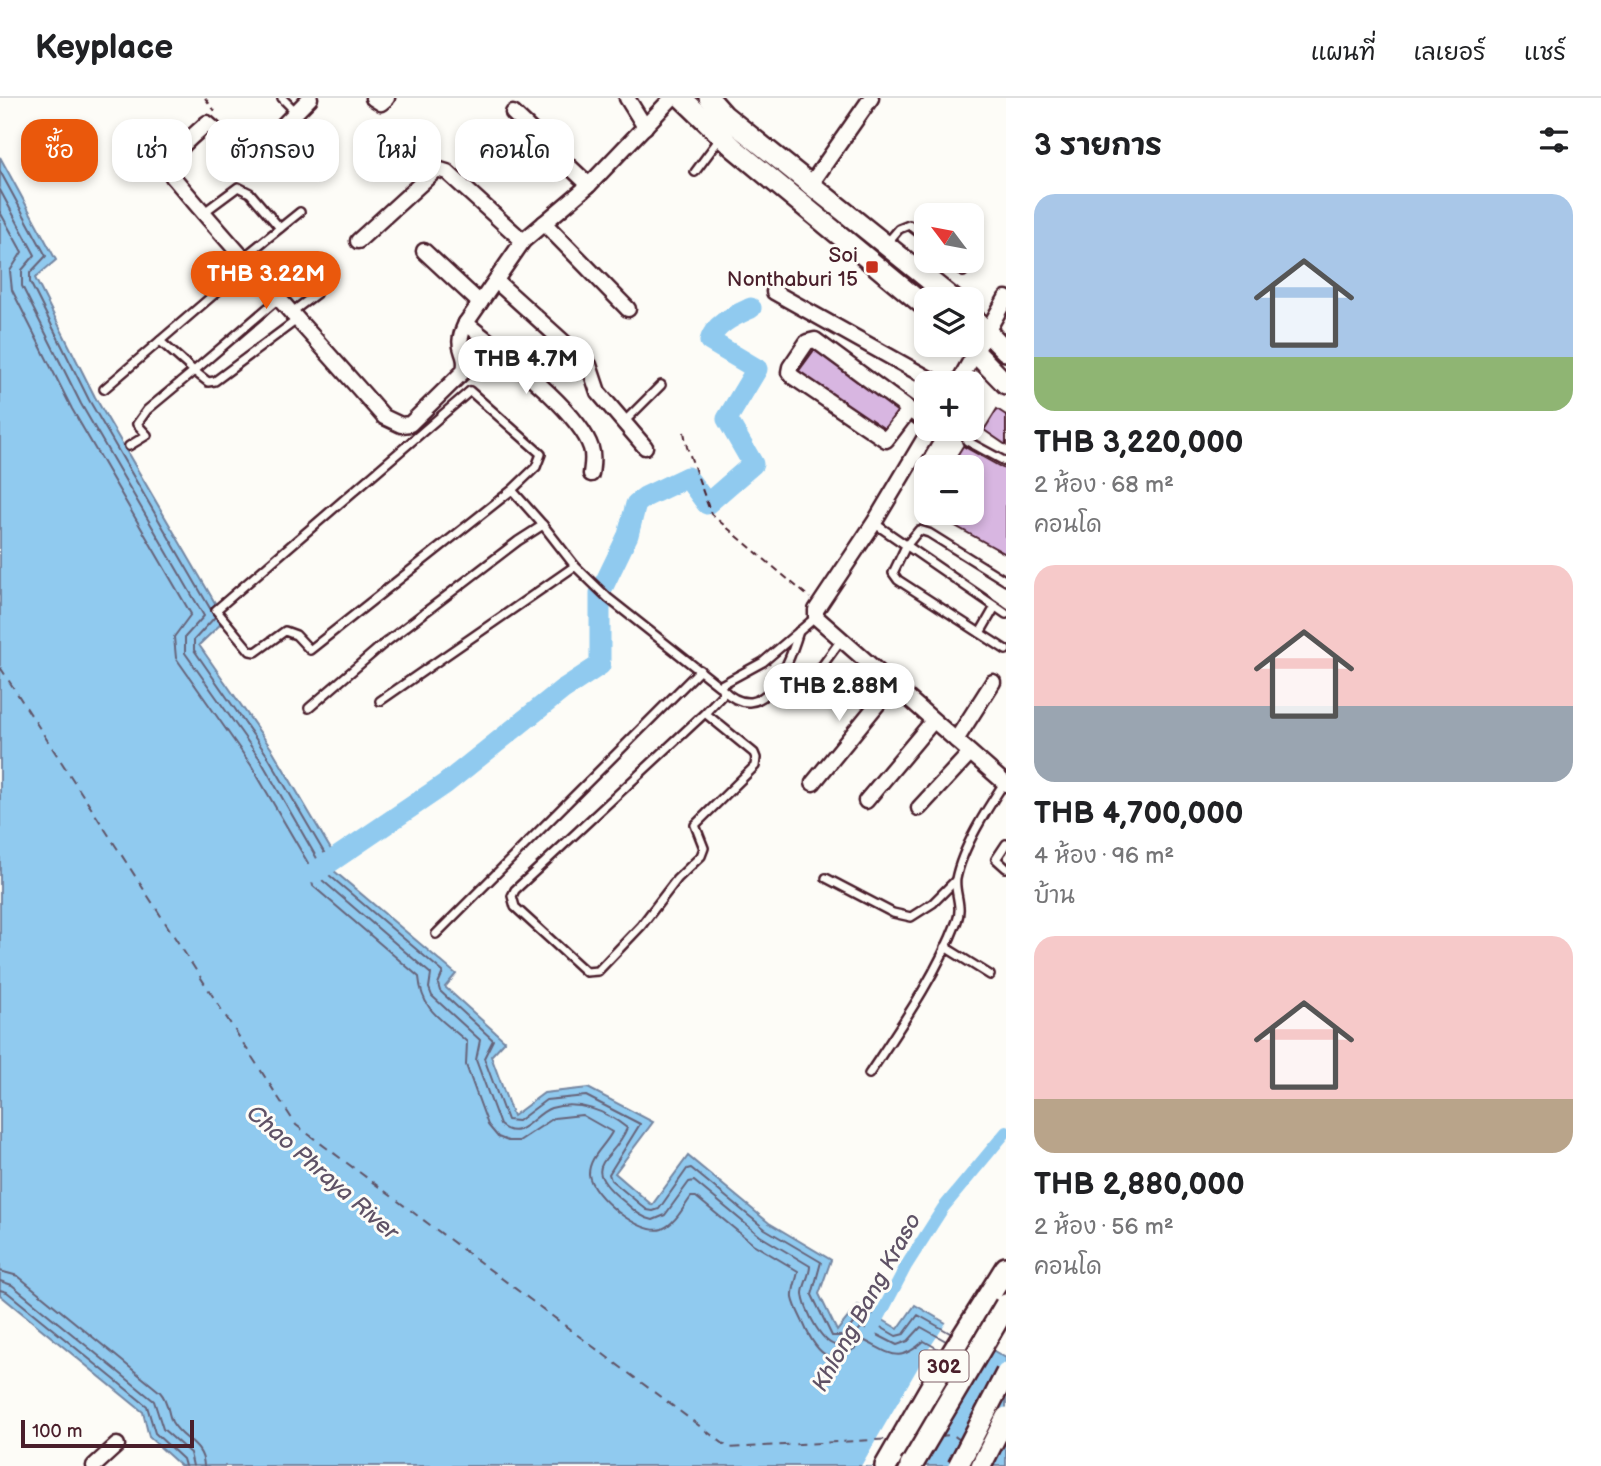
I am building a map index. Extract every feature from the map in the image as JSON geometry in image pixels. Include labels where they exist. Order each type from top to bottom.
[{"type":"main road","points":[[682,98],[727,143],[914,297]]},
{"type":"main road","points":[[710,99],[780,160],[938,287]]},
{"type":"main road","points":[[986,330],[1006,351]]},
{"type":"main road","points":[[980,357],[1006,384]]},
{"type":"main road","name":"302","points":[[886,1466],[932,1385],[1006,1268]]},
{"type":"main road","name":"302","points":[[911,1466],[1006,1305]]},
{"type":"main road","name":"302","points":[[958,1466],[1006,1373]]},
{"type":"main road","points":[[981,1466],[1006,1417]]},
{"type":"street","points":[[310,98],[249,160],[207,123],[171,159],[170,169],[173,177],[244,262],[384,417],[401,425],[411,424],[464,371],[465,365],[458,344],[466,323],[523,241],[589,185],[672,98]]},
{"type":"street","points":[[373,98],[381,103],[387,98]]},
{"type":"street","points":[[627,98],[645,127]]},
{"type":"street","points":[[811,184],[871,98]]},
{"type":"street","points":[[513,113],[589,185]]},
{"type":"street","points":[[358,241],[438,169],[447,173],[523,241]]},
{"type":"street","points":[[544,223],[628,309]]},
{"type":"street","points":[[424,251],[480,303]]},
{"type":"street","points":[[496,281],[589,365],[598,392],[645,447]]},
{"type":"street","points":[[774,292],[916,371]]},
{"type":"street","points":[[984,333],[1006,298]]},
{"type":"street","points":[[466,323],[549,392],[584,433],[593,458],[590,474]]},
{"type":"street","points":[[909,410],[886,440],[793,377],[789,372],[790,367],[807,342],[815,340],[914,414]]},
{"type":"street","points":[[923,441],[818,611],[841,640],[1005,783]]},
{"type":"street","points":[[956,740],[993,682]]},
{"type":"street","points":[[813,783],[892,685]]},
{"type":"street","points":[[866,802],[933,721]]},
{"type":"street","points":[[919,808],[970,753]]},
{"type":"street","points":[[94,1466],[117,1445]]},
{"type":"lane","points":[[282,98],[295,111]]},
{"type":"lane","points":[[695,173],[727,143]]},
{"type":"lane","points":[[204,213],[238,187],[250,193],[280,228]]},
{"type":"lane","points":[[104,389],[300,212]]},
{"type":"lane","points":[[885,246],[899,229],[908,225],[914,229]]},
{"type":"lane","points":[[160,341],[208,382],[215,381],[295,316],[316,294],[315,286],[303,271]]},
{"type":"lane","points":[[129,446],[147,435],[137,424],[147,410],[279,298]]},
{"type":"lane","points":[[624,422],[661,385]]},
{"type":"lane","points":[[470,391],[541,454],[536,467],[512,490],[396,580],[315,648],[310,650],[296,635],[285,631],[256,652],[250,651],[216,610],[470,391]]},
{"type":"lane","points":[[967,441],[1006,463]]},
{"type":"lane","points":[[512,490],[575,566],[607,598],[738,701],[749,704],[764,696],[790,660],[799,631]]},
{"type":"lane","points":[[874,523],[1006,614]]},
{"type":"lane","points":[[309,708],[381,646],[517,541],[543,525]]},
{"type":"lane","points":[[1006,581],[923,531],[916,532],[892,573],[898,580],[1006,650]]},
{"type":"lane","points":[[380,701],[575,566]]},
{"type":"lane","points":[[980,633],[995,607]]},
{"type":"lane","points":[[705,713],[754,753],[757,758],[755,765],[695,825],[704,848],[701,856],[677,879],[641,926],[598,971],[586,972],[516,908],[512,896],[515,890],[705,713],[722,689],[763,662],[818,611]]},
{"type":"lane","points":[[814,677],[841,640]]},
{"type":"lane","points":[[436,934],[700,670]]},
{"type":"lane","points":[[826,878],[892,913],[911,917],[933,904],[955,881],[979,823],[1005,783]]},
{"type":"lane","points":[[1006,844],[996,859],[1006,868]]},
{"type":"lane","points":[[869,1074],[934,974],[958,919],[960,908],[955,881]]},
{"type":"lane","points":[[946,947],[990,975]]},
{"type":"path","points":[[684,432],[710,512],[818,611]]},
{"type":"water","name":"Chao Phraya River","points":[[0,157],[56,260],[35,278],[95,397],[225,620],[199,645],[273,751],[340,865],[333,870],[456,974],[445,987],[505,1041],[491,1056],[513,1116],[544,1093],[588,1088],[653,1122],[615,1173],[652,1205],[688,1156],[769,1223],[831,1260],[819,1294],[837,1331],[858,1305],[898,1329],[915,1305],[1006,1358],[1006,1466],[181,1466],[149,1437],[143,1412],[0,1295]]},
{"type":"pier","points":[[948,1320],[992,1345],[922,1466],[861,1466],[928,1350]]},
{"type":"building","points":[[817,346],[903,409],[884,435],[798,372]]},
{"type":"building","points":[[997,409],[1006,415],[1006,445],[984,430]]},
{"type":"building","points":[[963,446],[979,455],[957,455]]},
{"type":"building","points":[[984,458],[1006,470],[1006,554],[954,525],[984,525]]},
{"type":"waterway","points":[[314,873],[445,784],[562,690],[600,665],[600,593],[628,535],[636,504],[687,477],[707,504],[753,464],[727,419],[757,369],[710,341],[721,325],[751,308]]},
{"type":"waterway","name":"Khlong Bang Kraso","points":[[872,1331],[906,1266],[943,1208],[1006,1132]]},
{"type":"ferry route","points":[[0,667],[296,1125],[729,1448],[892,1439]]},
{"type":"ferry route","points":[[939,1436],[953,1435],[960,1440]]},
{"type":"place","name":"Soi Nonthaburi 15","points":[[872,267]]}]
